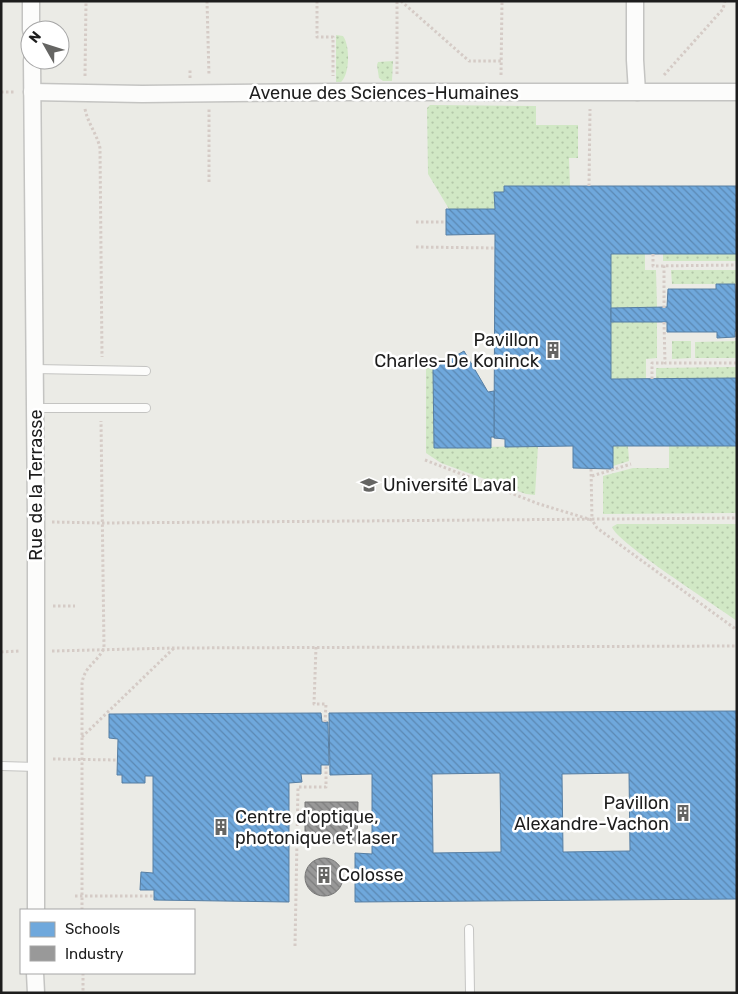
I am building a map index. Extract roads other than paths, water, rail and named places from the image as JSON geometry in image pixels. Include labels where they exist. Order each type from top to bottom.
[{"type":"street","points":[[31,1],[32,20]]},
{"type":"street","points":[[635,1],[635,60],[643,91]]},
{"type":"street","name":"Rue de la Terrasse","points":[[32,70],[36,521],[36,909]]},
{"type":"street","name":"Avenue des Sciences-Humaines","points":[[32,92],[737,92]]},
{"type":"street","points":[[35,974],[36,993]]},
{"type":"lane","points":[[35,369],[146,371]]},
{"type":"lane","points":[[35,408],[146,408]]},
{"type":"lane","points":[[1,766],[37,763]]},
{"type":"lane","points":[[469,928],[470,993]]},
{"type":"place","name":"Pavillon Charles-De Koninck","points":[[553,350]]},
{"type":"place","name":"Université Laval","points":[[369,485]]},
{"type":"place","name":"Pavillon Alexandre-Vachon","points":[[683,813]]},
{"type":"place","name":"Centre d'optique, photonique et laser","points":[[221,827]]},
{"type":"place","name":"Colosse","points":[[324,875]]}]
